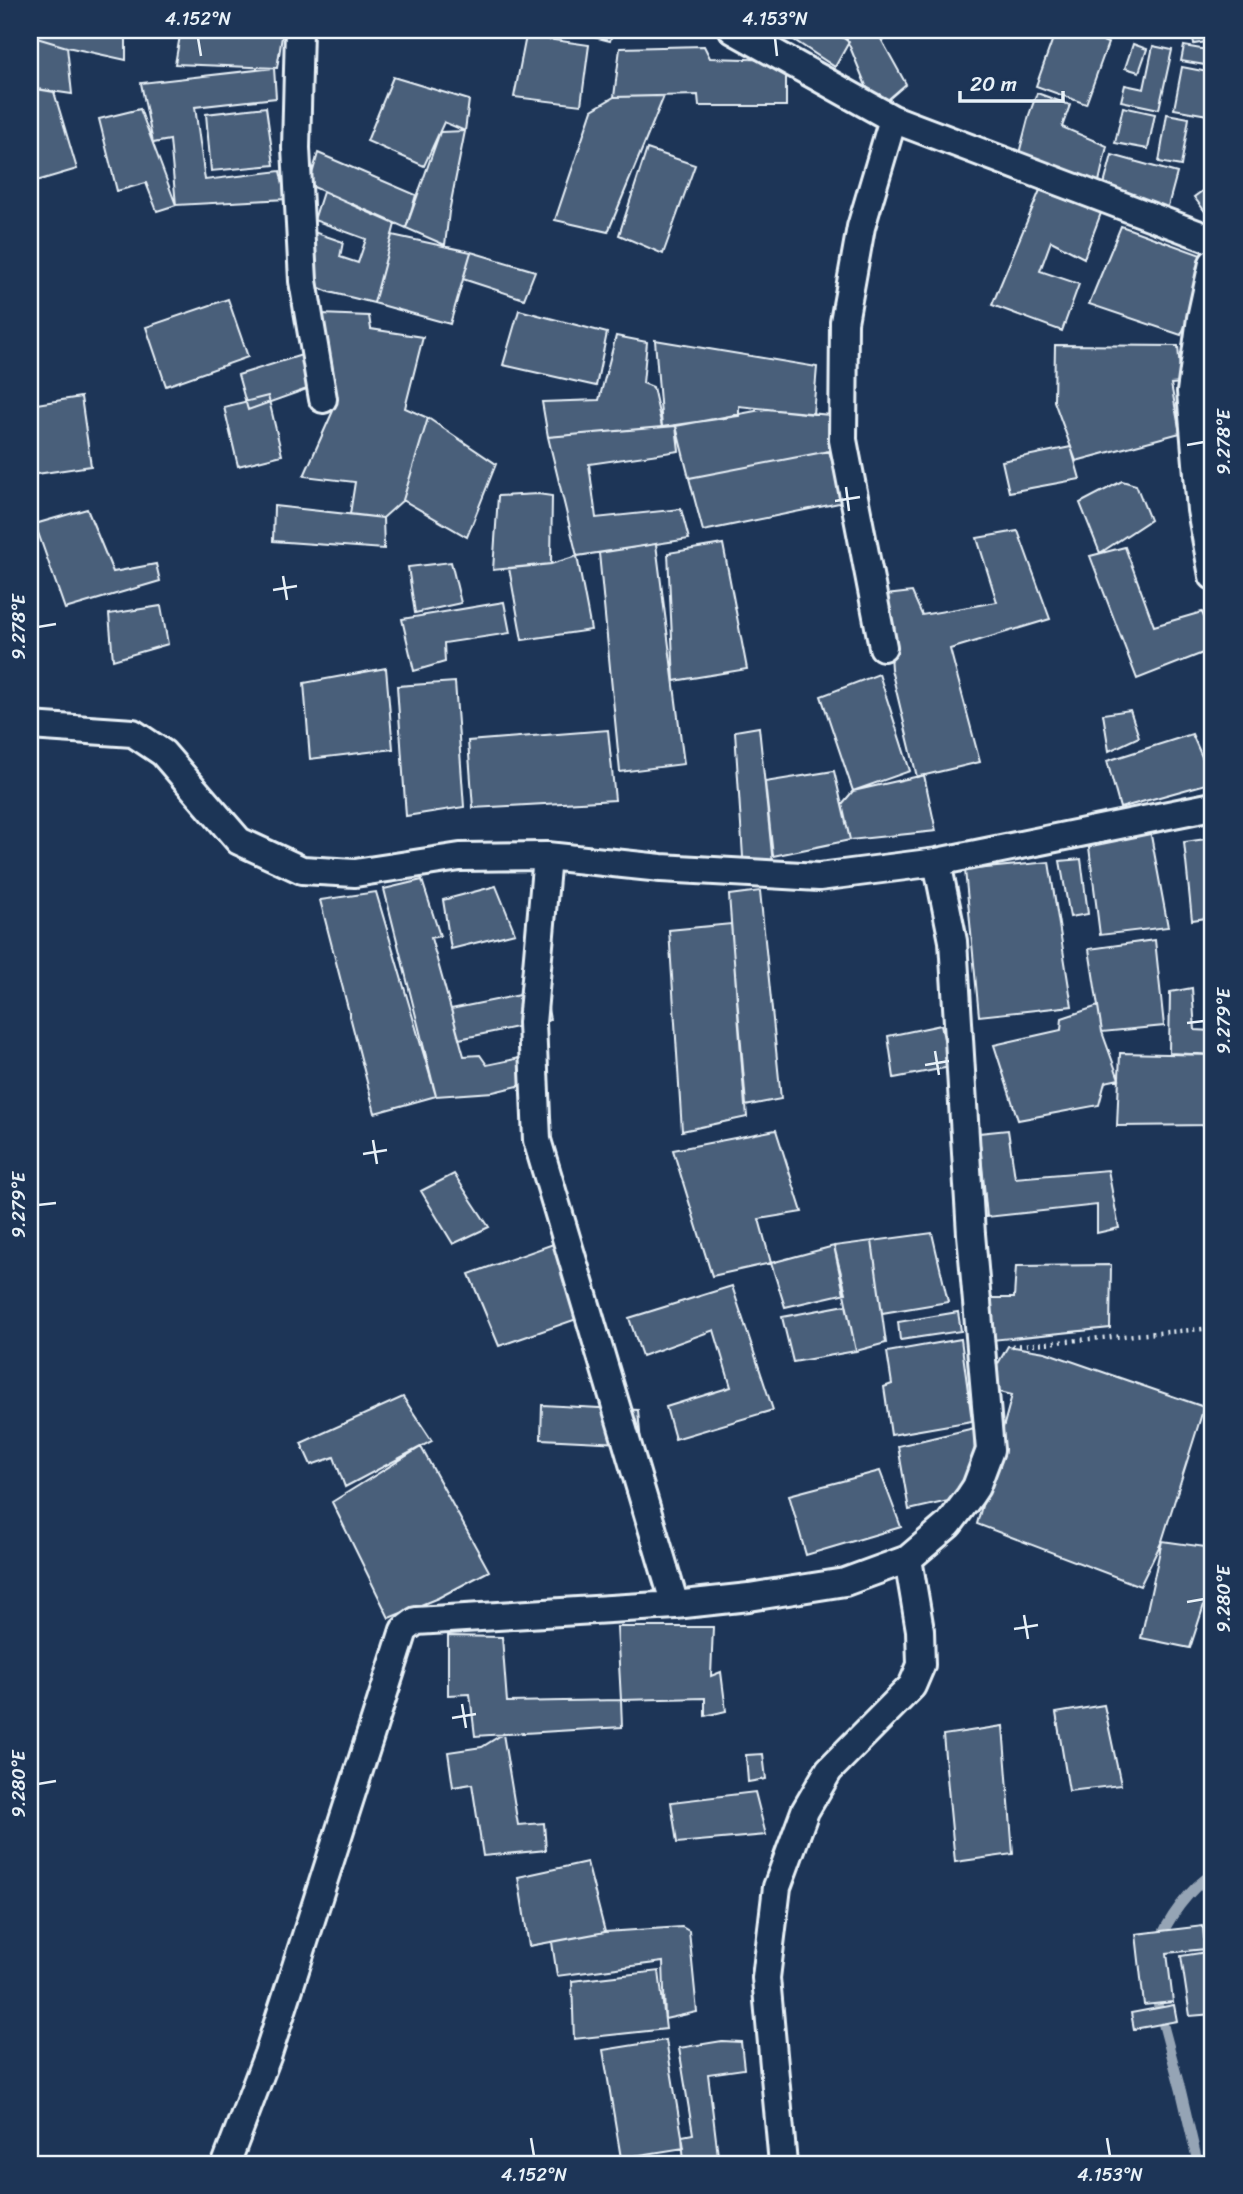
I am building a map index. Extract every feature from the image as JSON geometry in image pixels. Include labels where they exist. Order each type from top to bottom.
[{"type":"street","points":[[299,30],[296,148],[303,281],[323,399]]},
{"type":"street","points":[[733,30],[893,119],[1213,240]]},
{"type":"street","points":[[883,648],[843,440],[844,322],[861,227],[893,119]]},
{"type":"street","points":[[1213,263],[1201,318],[1191,392],[1201,510],[1213,576]]},
{"type":"street","points":[[30,726],[133,733],[163,753],[239,841],[302,870],[355,873],[460,857],[547,856],[661,868],[819,877],[937,862],[1213,806]]},
{"type":"street","points":[[547,856],[532,1023],[537,1140],[675,1605]]},
{"type":"street","points":[[226,2164],[268,2054],[404,1630],[416,1621],[675,1605],[845,1582],[908,1559],[949,1524],[976,1487],[989,1450],[971,1234],[953,941],[937,862]]},
{"type":"street","points":[[783,2164],[766,1978],[777,1886],[805,1811],[829,1770],[912,1686],[922,1665],[920,1630],[908,1559]]},
{"type":"path","points":[[980,1349],[1213,1328]]},
{"type":"building","points":[[30,30],[118,30],[126,33],[126,60],[30,36]]},
{"type":"building","points":[[181,30],[283,30],[277,68],[175,64]]},
{"type":"building","points":[[566,30],[613,30],[610,41]]},
{"type":"building","points":[[779,30],[832,30],[849,42],[835,67]]},
{"type":"building","points":[[843,30],[876,30],[906,84],[876,110]]},
{"type":"building","points":[[1056,30],[1072,30],[1108,43],[1086,104],[1036,86]]},
{"type":"building","points":[[1105,30],[1124,30],[1125,37],[1106,38]]},
{"type":"building","points":[[1191,30],[1213,30],[1213,41],[1194,44]]},
{"type":"building","points":[[30,36],[67,47],[72,94],[30,88]]},
{"type":"building","points":[[526,36],[589,45],[581,105],[514,97]]},
{"type":"building","points":[[1133,44],[1147,49],[1139,72],[1125,68]]},
{"type":"building","points":[[704,46],[710,58],[786,60],[786,106],[699,106],[698,95],[614,97],[620,48]]},
{"type":"building","points":[[1153,46],[1172,50],[1159,109],[1121,101],[1125,85],[1144,89]]},
{"type":"building","points":[[1184,46],[1213,51],[1211,66],[1181,61]]},
{"type":"building","points":[[1182,67],[1213,73],[1213,116],[1174,109]]},
{"type":"building","points":[[274,68],[276,98],[195,107],[205,180],[280,171],[286,199],[176,205],[170,140],[153,143],[141,83]]},
{"type":"building","points":[[393,77],[469,100],[465,131],[444,122],[424,166],[367,141]]},
{"type":"building","points":[[30,88],[54,92],[77,169],[30,183]]},
{"type":"building","points":[[1037,93],[1070,105],[1062,127],[1107,146],[1096,195],[1016,165]]},
{"type":"building","points":[[664,96],[608,232],[555,220],[592,110],[614,97]]},
{"type":"building","points":[[266,107],[274,165],[211,171],[206,114]]},
{"type":"building","points":[[1123,107],[1155,114],[1148,149],[1115,143]]},
{"type":"building","points":[[140,109],[176,205],[157,211],[146,183],[117,191],[99,119]]},
{"type":"building","points":[[1167,114],[1189,118],[1181,166],[1159,162]]},
{"type":"building","points":[[465,131],[445,245],[406,228],[440,132]]},
{"type":"building","points":[[647,149],[695,165],[663,254],[619,235]]},
{"type":"building","points":[[318,153],[416,195],[406,228],[309,185]]},
{"type":"building","points":[[1112,155],[1177,173],[1167,210],[1102,192]]},
{"type":"building","points":[[1213,183],[1213,215],[1210,218],[1194,197]]},
{"type":"building","points":[[1040,190],[1101,213],[1084,258],[1051,241],[1040,271],[1079,284],[1062,331],[992,305]]},
{"type":"building","points":[[323,192],[395,224],[374,303],[329,292],[303,281],[311,231],[343,242],[340,257],[358,263],[366,239],[314,220]]},
{"type":"building","points":[[1121,226],[1201,255],[1212,267],[1181,335],[1089,304]]},
{"type":"building","points":[[392,235],[471,252],[450,324],[374,303]]},
{"type":"building","points":[[471,252],[535,271],[524,299],[463,279]]},
{"type":"building","points":[[228,299],[248,357],[166,386],[146,327]]},
{"type":"building","points":[[519,310],[607,333],[596,386],[503,365]]},
{"type":"building","points":[[321,314],[369,316],[371,329],[423,337],[405,408],[428,418],[403,500],[383,518],[350,514],[355,482],[304,476],[336,404]]},
{"type":"building","points":[[616,336],[647,342],[643,383],[653,387],[662,427],[548,437],[542,402],[599,400]]},
{"type":"building","points":[[655,340],[817,367],[813,414],[739,406],[739,416],[662,427]]},
{"type":"building","points":[[1055,345],[1178,346],[1181,383],[1171,384],[1180,433],[1076,461],[1054,401]]},
{"type":"building","points":[[305,354],[321,384],[248,410],[238,375]]},
{"type":"building","points":[[1213,361],[1213,425],[1202,423]]},
{"type":"building","points":[[268,396],[282,455],[238,466],[224,407]]},
{"type":"building","points":[[81,397],[91,466],[30,475],[30,405]]},
{"type":"building","points":[[766,409],[830,415],[829,451],[689,478],[676,426]]},
{"type":"building","points":[[428,418],[496,464],[467,537],[403,500]]},
{"type":"building","points":[[676,426],[679,451],[589,464],[596,518],[681,509],[689,539],[577,556],[548,437]]},
{"type":"building","points":[[1071,447],[1080,479],[1009,492],[1002,461]]},
{"type":"building","points":[[829,451],[844,502],[703,531],[689,478]]},
{"type":"building","points":[[1122,481],[1136,485],[1150,520],[1100,553],[1080,503]]},
{"type":"building","points":[[498,496],[552,496],[551,564],[493,570]]},
{"type":"building","points":[[274,506],[383,518],[384,549],[273,541]]},
{"type":"building","points":[[87,509],[113,572],[156,564],[160,581],[65,609],[35,524]]},
{"type":"building","points":[[1018,531],[1050,619],[950,649],[980,762],[917,777],[891,669],[886,595],[912,592],[922,615],[997,602],[977,538]]},
{"type":"building","points":[[656,544],[684,764],[620,772],[599,553]]},
{"type":"building","points":[[723,544],[747,669],[674,681],[668,553]]},
{"type":"building","points":[[1125,547],[1154,626],[1202,612],[1213,639],[1213,649],[1137,679],[1090,556]]},
{"type":"building","points":[[577,556],[591,630],[522,640],[509,568],[551,564]]},
{"type":"building","points":[[451,562],[461,603],[415,613],[408,567]]},
{"type":"building","points":[[504,602],[510,633],[444,643],[445,662],[414,671],[402,619]]},
{"type":"building","points":[[161,606],[168,644],[113,660],[109,614]]},
{"type":"building","points":[[386,668],[393,749],[310,759],[304,683]]},
{"type":"building","points":[[879,674],[910,771],[853,791],[821,696]]},
{"type":"building","points":[[455,682],[464,807],[406,816],[397,686]]},
{"type":"building","points":[[1130,710],[1139,737],[1109,751],[1103,714]]},
{"type":"building","points":[[759,727],[773,864],[744,873],[735,731]]},
{"type":"building","points":[[608,730],[615,800],[473,808],[468,741]]},
{"type":"building","points":[[1192,734],[1213,782],[1120,808],[1107,761]]},
{"type":"building","points":[[834,771],[850,840],[773,856],[765,782]]},
{"type":"building","points":[[924,775],[936,831],[850,840],[842,804],[853,791]]},
{"type":"building","points":[[1150,830],[1168,927],[1100,935],[1087,831]]},
{"type":"building","points":[[1213,838],[1213,917],[1192,920],[1184,842]]},
{"type":"building","points":[[1081,859],[1088,914],[1070,917],[1060,861]]},
{"type":"building","points":[[1049,862],[1072,1006],[979,1016],[965,870]]},
{"type":"building","points":[[422,880],[440,936],[431,938],[464,1056],[480,1055],[487,1065],[534,1055],[548,1079],[493,1092],[436,1096],[384,889]]},
{"type":"building","points":[[496,886],[515,933],[451,949],[443,900]]},
{"type":"building","points":[[760,891],[781,1099],[745,1106],[729,895]]},
{"type":"building","points":[[376,892],[436,1096],[375,1113],[320,900]]},
{"type":"building","points":[[731,924],[747,1117],[682,1131],[669,930]]},
{"type":"building","points":[[1155,940],[1164,1026],[1102,1032],[1089,949]]},
{"type":"building","points":[[1192,988],[1195,1030],[1213,1031],[1213,1055],[1169,1053],[1170,992]]},
{"type":"building","points":[[545,990],[550,1020],[459,1039],[451,1009]]},
{"type":"building","points":[[1098,1006],[1102,1032],[1119,1079],[1105,1082],[1099,1105],[1018,1120],[994,1045],[1061,1030],[1062,1018]]},
{"type":"building","points":[[941,1025],[950,1067],[894,1078],[888,1036]]},
{"type":"building","points":[[1120,1053],[1213,1055],[1213,1125],[1117,1126]]},
{"type":"building","points":[[776,1130],[802,1212],[759,1219],[771,1263],[712,1276],[673,1150]]},
{"type":"building","points":[[1008,1130],[1015,1178],[1108,1170],[1119,1228],[1097,1233],[1097,1205],[987,1217],[979,1133]]},
{"type":"building","points":[[454,1174],[489,1227],[453,1244],[421,1191]]},
{"type":"building","points":[[932,1233],[948,1302],[882,1313],[872,1241]]},
{"type":"building","points":[[573,1237],[600,1311],[499,1346],[469,1274]]},
{"type":"building","points":[[872,1241],[886,1343],[856,1351],[834,1246]]},
{"type":"building","points":[[834,1246],[846,1293],[785,1307],[771,1263]]},
{"type":"building","points":[[1111,1265],[1110,1328],[992,1340],[989,1298],[1014,1298],[1016,1266]]},
{"type":"building","points":[[732,1286],[773,1410],[675,1439],[666,1407],[731,1387],[714,1330],[642,1356],[629,1318]]},
{"type":"building","points":[[846,1305],[856,1351],[793,1362],[782,1317]]},
{"type":"building","points":[[958,1312],[961,1331],[900,1340],[898,1322]]},
{"type":"building","points":[[961,1339],[972,1421],[891,1435],[884,1387],[892,1384],[887,1352]]},
{"type":"building","points":[[1008,1346],[1045,1352],[1204,1407],[1162,1541],[1140,1586],[977,1524],[1012,1395],[984,1388]]},
{"type":"building","points":[[403,1397],[432,1441],[345,1487],[334,1457],[311,1465],[301,1443]]},
{"type":"building","points":[[542,1405],[638,1410],[641,1444],[541,1439]]},
{"type":"building","points":[[974,1428],[975,1456],[970,1496],[909,1510],[898,1446]]},
{"type":"building","points":[[421,1447],[489,1571],[438,1598],[389,1618],[332,1502]]},
{"type":"building","points":[[880,1471],[901,1527],[806,1555],[789,1495]]},
{"type":"building","points":[[1162,1541],[1213,1548],[1213,1577],[1190,1648],[1141,1638]]},
{"type":"building","points":[[617,1627],[713,1627],[711,1676],[721,1672],[726,1711],[705,1716],[705,1698],[621,1700]]},
{"type":"building","points":[[448,1636],[502,1637],[507,1702],[621,1700],[622,1727],[475,1736],[470,1694],[448,1695]]},
{"type":"building","points":[[1104,1705],[1121,1785],[1069,1791],[1056,1713]]},
{"type":"building","points":[[1003,1726],[1013,1854],[955,1862],[943,1735]]},
{"type":"building","points":[[503,1734],[518,1825],[544,1823],[546,1850],[483,1856],[472,1784],[453,1787],[448,1752],[482,1747]]},
{"type":"building","points":[[763,1754],[766,1779],[748,1782],[746,1755]]},
{"type":"building","points":[[755,1792],[766,1835],[677,1843],[671,1802]]},
{"type":"building","points":[[587,1862],[605,1932],[529,1946],[518,1877]]},
{"type":"building","points":[[1203,1926],[1205,1949],[1167,1953],[1173,2002],[1144,2005],[1136,1934]]},
{"type":"building","points":[[682,1927],[689,1931],[697,2012],[665,2019],[663,1962],[557,1976],[552,1942],[605,1932]]},
{"type":"building","points":[[1213,1951],[1213,2014],[1190,2016],[1181,1956]]},
{"type":"building","points":[[659,1971],[666,2029],[574,2039],[572,1981]]},
{"type":"building","points":[[1174,2005],[1177,2021],[1134,2029],[1131,2013]]},
{"type":"building","points":[[666,2040],[684,2148],[621,2158],[603,2050]]},
{"type":"building","points":[[722,2041],[741,2042],[744,2069],[708,2074],[719,2164],[684,2164],[682,2136],[693,2134],[679,2048]]},
{"type":"waterway","points":[[1158,1945],[1180,1905],[1196,1887],[1213,1874]]},
{"type":"waterway","points":[[1154,1990],[1198,2164]]}]
